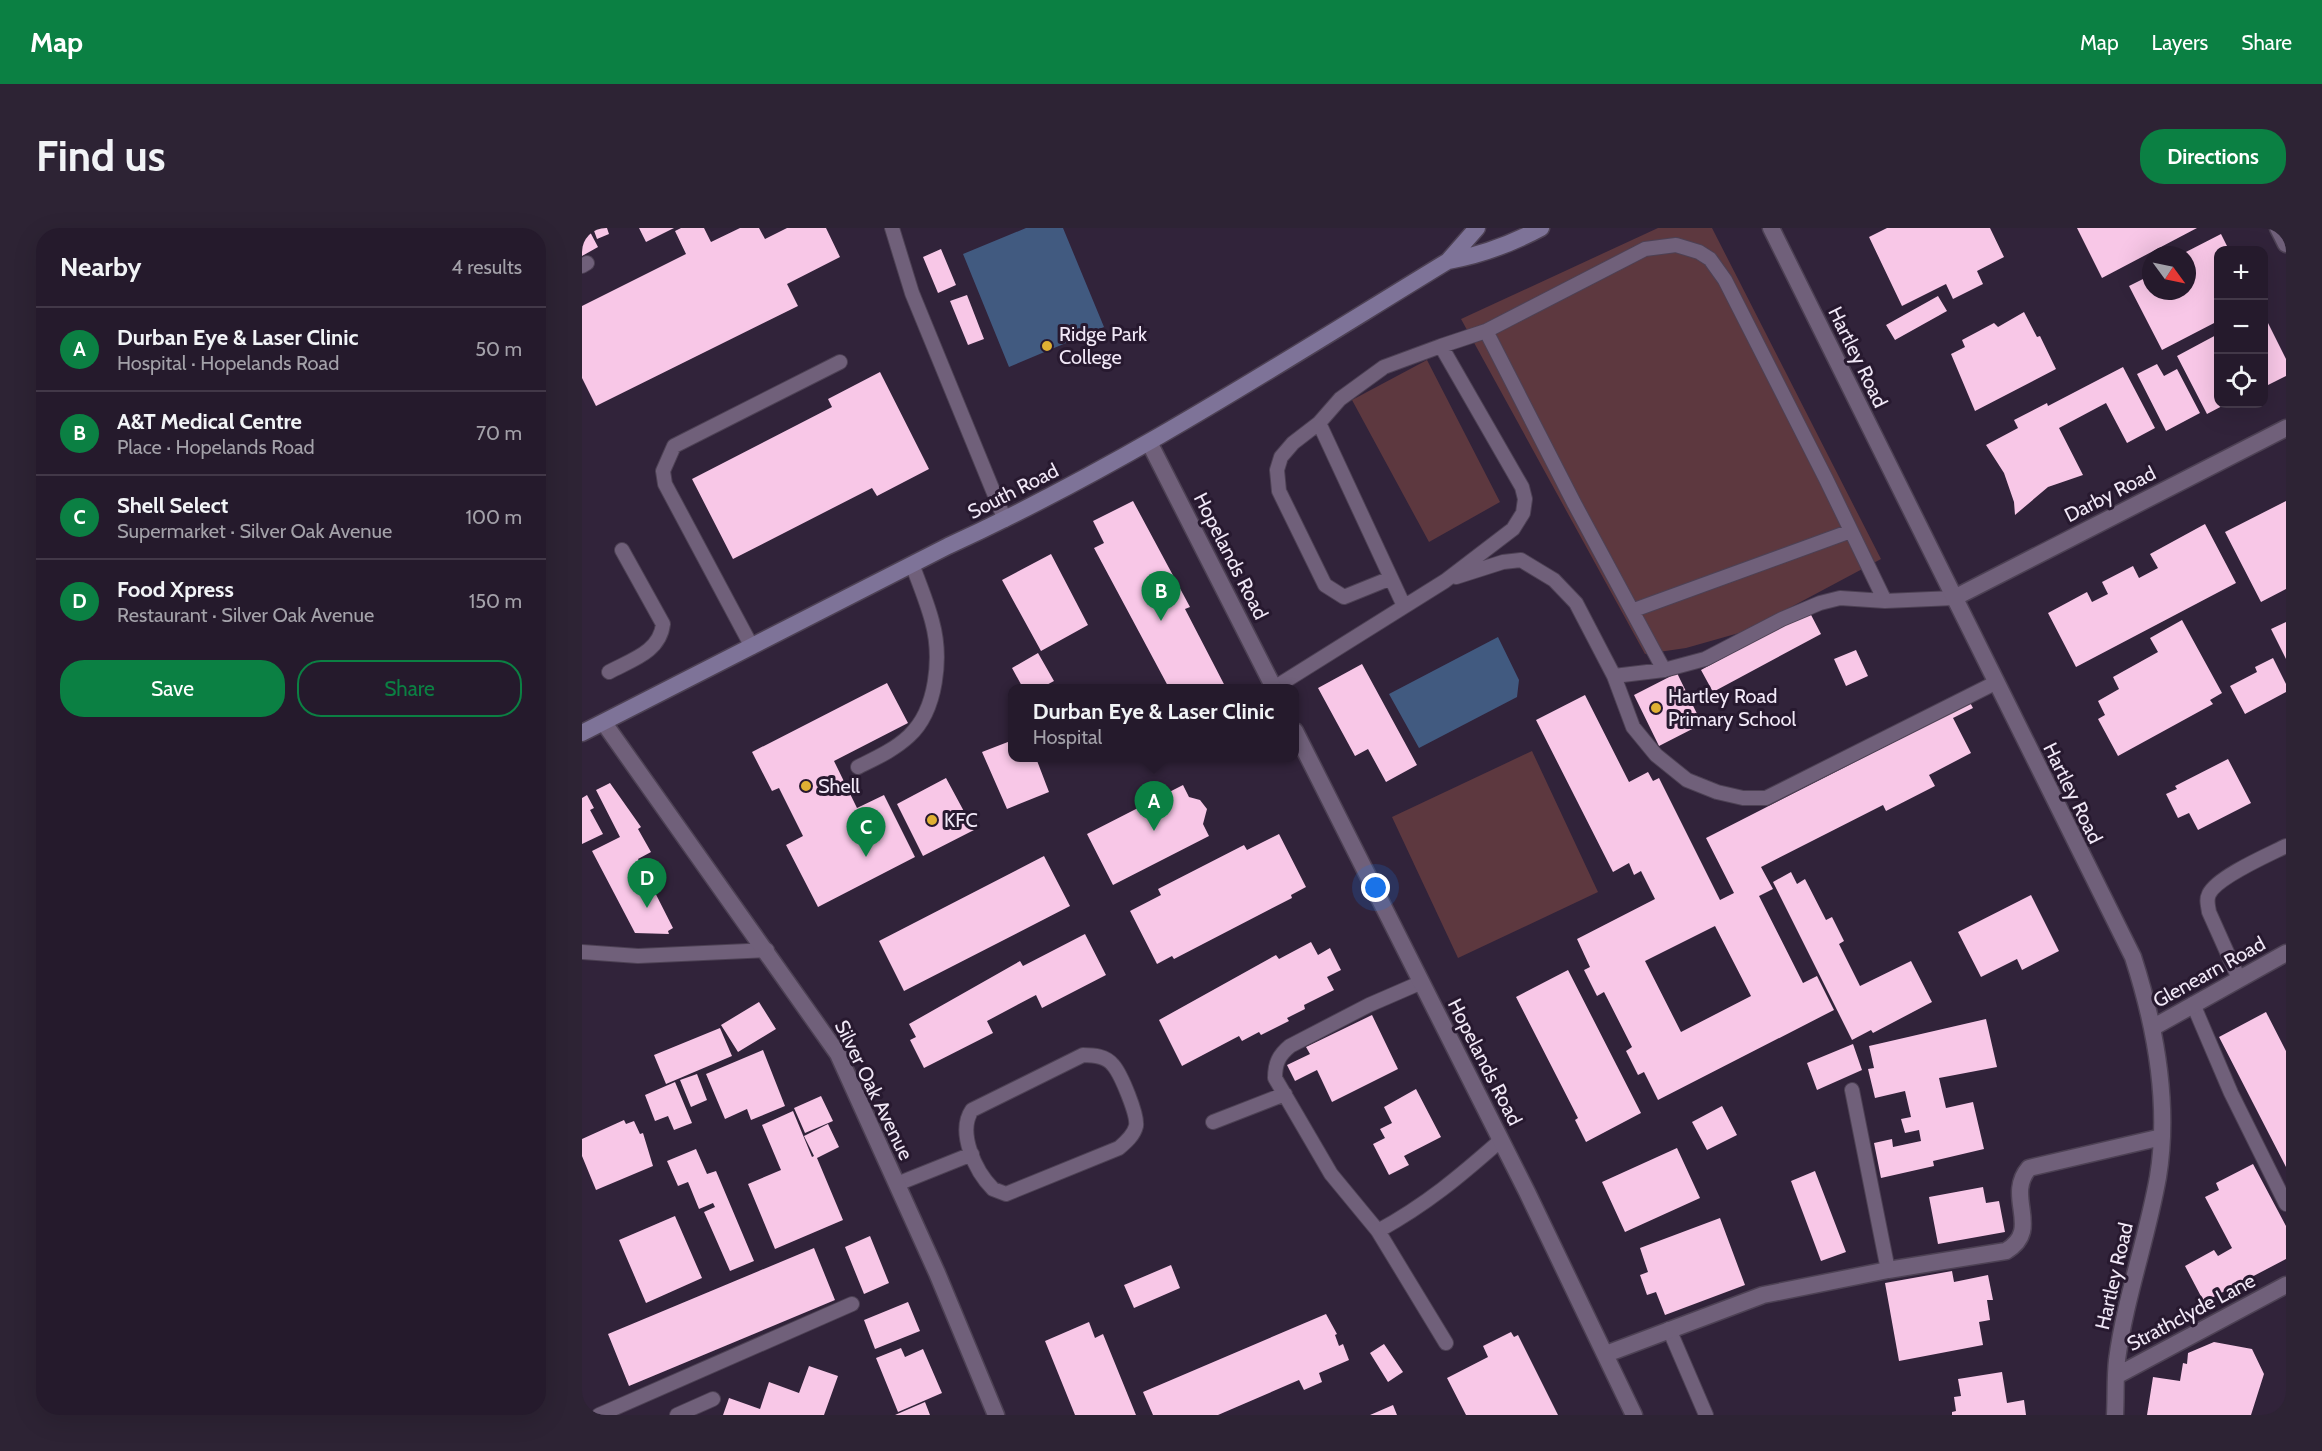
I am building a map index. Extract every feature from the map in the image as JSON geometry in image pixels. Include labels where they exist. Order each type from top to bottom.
[{"type":"main road","name":"South Road","points":[[582,733],[912,564],[1005,520],[1150,444],[1448,261],[1478,228]]},
{"type":"main road","name":"South Road","points":[[1448,261],[1480,255],[1517,241],[1541,228]]},
{"type":"street","name":"Hartley Road","points":[[1771,228],[2133,957],[2160,1068],[2162,1137],[2158,1177],[2117,1360],[2115,1415]]},
{"type":"street","points":[[2278,228],[2286,244]]},
{"type":"street","name":"Darby Road","points":[[1954,598],[2286,428]]},
{"type":"street","name":"Hopelands Road","points":[[1150,444],[1272,684]]},
{"type":"street","name":"Silver Oak Avenue","points":[[604,723],[767,950],[838,1054],[897,1184],[996,1415]]},
{"type":"street","name":"Hopelands Road","points":[[1299,739],[1501,1140],[1634,1415]]},
{"type":"street","name":"Glenearn Road","points":[[2152,1028],[2286,953]]},
{"type":"street","points":[[1606,1354],[1763,1295],[1888,1270],[2006,1251],[2021,1238],[2024,1229],[2019,1199],[2023,1175],[2029,1168],[2162,1137]]},
{"type":"street","name":"Strathclyde Lane","points":[[2116,1376],[2286,1285]]},
{"type":"lane","points":[[892,228],[912,293],[1005,520]]},
{"type":"lane","points":[[1391,578],[1344,597],[1325,585],[1279,491],[1277,470],[1281,457],[1293,443],[1319,423],[1340,399],[1384,367],[1486,331],[1645,249],[1676,245],[1699,252],[1710,260],[1725,280],[1885,602]]},
{"type":"lane","points":[[1486,331],[1664,670]]},
{"type":"lane","points":[[1280,684],[1445,580],[1513,529],[1523,513],[1525,499],[1522,487],[1441,346]]},
{"type":"lane","points":[[752,647],[665,484],[663,471],[674,446],[840,362]]},
{"type":"lane","points":[[1319,423],[1404,606]]},
{"type":"lane","points":[[1634,610],[1851,531]]},
{"type":"lane","points":[[609,672],[656,644],[663,624],[622,550]]},
{"type":"lane","points":[[1445,580],[1503,562],[1521,560],[1554,580],[1576,603],[1614,676],[1633,727],[1656,755],[1687,780],[1743,798],[1766,798],[1995,683]]},
{"type":"lane","points":[[858,767],[892,750],[910,735],[923,719],[932,696],[936,646],[933,622],[912,564]]},
{"type":"lane","points":[[1614,676],[1664,670],[1705,659],[1820,603],[1840,598],[1885,602],[1954,598]]},
{"type":"lane","points":[[2239,979],[2210,912],[2207,902],[2209,894],[2214,886],[2225,879],[2286,846]]},
{"type":"lane","points":[[582,952],[638,956],[767,950]]},
{"type":"lane","points":[[1422,982],[1368,1005],[1285,1050],[1275,1066],[1275,1078],[1331,1174],[1378,1231],[1446,1343]]},
{"type":"lane","points":[[2193,1004],[2231,1093],[2286,1204]]},
{"type":"lane","points":[[1083,1054],[1094,1055],[1113,1065],[1137,1117],[1136,1129],[1119,1148],[1006,1194],[993,1190],[987,1184],[972,1154],[964,1129],[972,1110],[1083,1054]]},
{"type":"lane","points":[[1852,1090],[1888,1270]]},
{"type":"lane","points":[[1213,1122],[1285,1094]]},
{"type":"lane","points":[[1378,1231],[1418,1209],[1449,1187],[1501,1140]]},
{"type":"lane","points":[[897,1184],[972,1154]]},
{"type":"lane","points":[[599,1415],[852,1304]]},
{"type":"lane","points":[[1669,1329],[1706,1415]]},
{"type":"lane","points":[[677,1415],[714,1399]]},
{"type":"shaded area","points":[[1658,228],[1712,228],[1881,559],[1746,631],[1686,648],[1645,654],[1461,319]]},
{"type":"shaded area","points":[[1427,360],[1500,502],[1429,542],[1352,400]]},
{"type":"shaded area","points":[[1532,751],[1598,892],[1458,958],[1392,817]]},
{"type":"water","points":[[1026,228],[1063,228],[1104,327],[1009,367],[963,254]]},
{"type":"water","points":[[1498,637],[1519,680],[1517,697],[1419,748],[1389,694]]},
{"type":"building","points":[[582,228],[588,228],[598,247],[582,256]]},
{"type":"building","points":[[593,228],[607,228],[609,234],[597,239]]},
{"type":"building","points":[[639,228],[674,228],[646,242]]},
{"type":"building","points":[[681,228],[704,228],[711,242],[740,228],[759,228],[765,239],[787,228],[826,228],[840,257],[787,284],[798,306],[596,406],[582,378],[582,306],[686,254],[675,231]]},
{"type":"building","points":[[1887,228],[1990,228],[2004,257],[1977,271],[1983,284],[1953,299],[1946,284],[1902,306],[1869,237]]},
{"type":"building","points":[[2077,228],[2197,228],[2163,246],[2142,246],[2142,257],[2102,278]]},
{"type":"building","points":[[2221,234],[2227,246],[2214,246],[2214,323],[2162,350],[2129,286],[2142,280],[2142,300],[2196,300],[2196,247]]},
{"type":"building","points":[[941,249],[956,285],[938,293],[923,257]]},
{"type":"building","points":[[967,295],[984,339],[968,345],[950,301]]},
{"type":"building","points":[[1938,296],[1947,311],[1895,340],[1886,325]]},
{"type":"building","points":[[2024,312],[2037,337],[2040,336],[2056,369],[1975,411],[1951,354],[1965,347],[1962,340],[1994,323],[1998,327]]},
{"type":"building","points":[[2268,323],[2286,359],[2286,376],[2268,385]]},
{"type":"building","points":[[2214,336],[2214,408],[2218,408],[2207,414],[2177,356]]},
{"type":"building","points":[[2157,364],[2164,376],[2177,369],[2200,413],[2166,431],[2137,374]]},
{"type":"building","points":[[2123,367],[2155,428],[2127,443],[2106,403],[2059,428],[2083,475],[2048,487],[2015,515],[2014,502],[2004,473],[1986,445],[2018,428],[2014,420],[2047,403],[2048,406]]},
{"type":"building","points":[[880,372],[929,469],[877,496],[872,488],[733,559],[692,479],[832,407],[828,399]]},
{"type":"building","points":[[1133,501],[1190,607],[1185,609],[1224,684],[1167,684],[1094,548],[1104,543],[1093,521]]},
{"type":"building","points":[[2286,501],[2286,589],[2261,602],[2225,532]]},
{"type":"building","points":[[2205,524],[2236,583],[2076,667],[2048,613],[2087,592],[2092,602],[2108,594],[2102,582],[2133,566],[2139,578],[2158,568],[2150,554]]},
{"type":"building","points":[[1051,554],[1088,625],[1041,651],[1002,580]]},
{"type":"building","points":[[1809,611],[1821,634],[1713,692],[1701,670]]},
{"type":"building","points":[[2182,620],[2222,693],[2210,700],[2213,704],[2118,756],[2098,719],[2105,715],[2098,701],[2119,689],[2113,677],[2158,652],[2150,638]]},
{"type":"building","points":[[2286,622],[2286,659],[2271,629]]},
{"type":"building","points":[[1856,650],[1868,676],[1846,686],[1834,659]]},
{"type":"building","points":[[1038,653],[1054,681],[1048,684],[1021,684],[1012,668]]},
{"type":"building","points":[[2273,658],[2286,684],[2286,692],[2245,714],[2230,686],[2257,672],[2255,667]]},
{"type":"building","points":[[1362,664],[1417,765],[1386,782],[1368,749],[1355,756],[1318,688]]},
{"type":"building","points":[[1677,673],[1702,724],[1659,746],[1634,695]]},
{"type":"building","points":[[887,683],[908,723],[834,761],[857,808],[884,795],[915,857],[818,907],[786,845],[803,836],[779,788],[772,791],[752,752]]},
{"type":"building","points":[[1585,695],[1629,782],[1648,772],[1653,781],[1659,778],[1720,900],[1734,893],[1706,838],[1945,716],[1967,697],[1973,708],[1953,718],[1971,753],[1929,775],[1935,786],[1886,811],[1883,805],[1761,867],[1773,889],[1759,896],[1803,983],[1817,976],[1834,1010],[1658,1100],[1644,1072],[1638,1075],[1626,1051],[1632,1047],[1604,992],[1597,996],[1584,970],[1590,967],[1577,939],[1655,899],[1641,871],[1634,875],[1629,863],[1613,872],[1536,720]],"holes":[[[1715,926],[1751,996],[1681,1032],[1645,961]]]},
{"type":"building","points":[[1008,742],[1008,762],[1038,762],[1049,792],[1007,809],[982,752]]},
{"type":"building","points":[[2228,759],[2251,803],[2198,830],[2189,813],[2178,818],[2166,794],[2177,789],[2175,786]]},
{"type":"building","points":[[946,778],[974,830],[923,856],[897,804]]},
{"type":"building","points":[[610,783],[641,827],[638,829],[651,852],[638,859],[673,928],[668,931],[669,934],[635,933],[592,851],[620,837],[596,790]]},
{"type":"building","points":[[1183,785],[1189,797],[1200,800],[1207,809],[1203,824],[1209,836],[1113,885],[1087,834]]},
{"type":"building","points":[[587,795],[594,808],[590,810],[603,834],[582,844],[582,798]]},
{"type":"building","points":[[1279,834],[1306,887],[1291,895],[1292,898],[1174,959],[1172,956],[1157,964],[1130,911],[1161,895],[1158,889],[1244,845],[1247,850]]},
{"type":"building","points":[[1044,856],[1070,906],[904,991],[879,941]]},
{"type":"building","points":[[1791,872],[1797,884],[1805,879],[1826,920],[1832,917],[1844,941],[1839,944],[1860,986],[1911,961],[1932,1002],[1873,1033],[1871,1030],[1852,1040],[1773,882]]},
{"type":"building","points":[[2031,895],[2059,951],[2022,970],[2017,959],[1981,977],[1958,932]]},
{"type":"building","points":[[1085,934],[1106,975],[1042,1008],[1036,995],[987,1021],[993,1033],[924,1068],[910,1040],[916,1037],[909,1024],[1020,961],[1023,966]]},
{"type":"building","points":[[1311,942],[1318,955],[1330,948],[1341,970],[1327,977],[1334,990],[1304,1005],[1305,1009],[1287,1018],[1289,1021],[1261,1035],[1259,1032],[1242,1041],[1239,1036],[1182,1066],[1159,1020],[1276,955],[1279,959]]},
{"type":"building","points":[[1568,970],[1641,1113],[1586,1142],[1575,1120],[1578,1118],[1516,997]]},
{"type":"building","points":[[759,1002],[776,1029],[738,1052],[721,1025]]},
{"type":"building","points":[[2266,1012],[2286,1051],[2286,1167],[2219,1037]]},
{"type":"building","points":[[1372,1015],[1398,1069],[1332,1102],[1317,1070],[1295,1081],[1287,1065],[1310,1054],[1306,1047]]},
{"type":"building","points":[[1986,1019],[1997,1067],[1939,1078],[1946,1108],[1973,1102],[1984,1149],[1933,1161],[1934,1166],[1881,1178],[1874,1143],[1892,1139],[1893,1147],[1921,1141],[1919,1130],[1905,1133],[1901,1119],[1911,1117],[1905,1091],[1875,1098],[1868,1069],[1874,1068],[1869,1046]]},
{"type":"building","points":[[720,1028],[732,1056],[666,1084],[654,1055]]},
{"type":"building","points":[[1853,1044],[1862,1070],[1817,1090],[1807,1063]]},
{"type":"building","points":[[763,1050],[785,1106],[751,1120],[747,1109],[725,1119],[706,1074]]},
{"type":"building","points":[[697,1074],[707,1100],[691,1107],[680,1080]]},
{"type":"building","points":[[675,1082],[692,1123],[674,1130],[668,1116],[655,1121],[645,1095]]},
{"type":"building","points":[[1416,1089],[1441,1137],[1404,1156],[1409,1165],[1389,1175],[1373,1144],[1385,1138],[1380,1129],[1392,1123],[1384,1107]]},
{"type":"building","points":[[821,1096],[833,1121],[805,1133],[794,1108]]},
{"type":"building","points":[[1722,1106],[1737,1135],[1707,1150],[1692,1122]]},
{"type":"building","points":[[793,1111],[812,1157],[814,1156],[804,1136],[828,1124],[839,1147],[817,1158],[843,1220],[775,1249],[748,1184],[781,1170],[762,1125]]},
{"type":"building","points":[[624,1120],[626,1124],[634,1121],[640,1134],[643,1133],[653,1166],[596,1190],[582,1156],[582,1139]]},
{"type":"building","points":[[1677,1148],[1700,1198],[1625,1232],[1602,1182]]},
{"type":"building","points":[[696,1149],[707,1174],[716,1171],[754,1261],[730,1271],[704,1212],[715,1207],[713,1203],[699,1209],[688,1182],[678,1186],[667,1161]]},
{"type":"building","points":[[2253,1164],[2286,1226],[2286,1259],[2204,1302],[2185,1266],[2214,1250],[2218,1256],[2232,1248],[2205,1197],[2219,1190],[2216,1183]]},
{"type":"building","points":[[1815,1171],[1846,1252],[1821,1261],[1791,1181]]},
{"type":"building","points":[[1983,1187],[1986,1203],[1999,1201],[2005,1232],[1938,1244],[1929,1197]]},
{"type":"building","points":[[675,1216],[702,1278],[646,1303],[619,1240]]},
{"type":"building","points":[[1720,1218],[1745,1285],[1665,1315],[1656,1292],[1647,1295],[1640,1275],[1648,1272],[1640,1248]]},
{"type":"building","points":[[870,1236],[889,1283],[864,1294],[845,1247]]},
{"type":"building","points":[[814,1248],[835,1300],[629,1386],[608,1334]]},
{"type":"building","points":[[1171,1265],[1180,1288],[1134,1308],[1124,1285]]},
{"type":"building","points":[[1952,1271],[1954,1282],[1988,1275],[1993,1300],[1987,1300],[1990,1320],[1979,1322],[1983,1345],[1899,1361],[1885,1283]]},
{"type":"building","points":[[908,1302],[920,1331],[875,1349],[864,1320]]},
{"type":"building","points":[[1326,1314],[1337,1334],[1335,1335],[1339,1346],[1343,1344],[1349,1360],[1319,1373],[1322,1382],[1304,1390],[1299,1380],[1218,1415],[1153,1415],[1143,1392]]},
{"type":"building","points":[[1089,1322],[1095,1338],[1103,1334],[1136,1415],[1075,1415],[1045,1341]]},
{"type":"building","points":[[1511,1332],[1514,1337],[1518,1335],[1558,1415],[1466,1415],[1447,1378],[1488,1357],[1483,1346]]},
{"type":"building","points":[[2214,1342],[2252,1349],[2264,1374],[2251,1415],[2147,1415],[2153,1377],[2180,1381],[2183,1363],[2187,1364],[2188,1353]]},
{"type":"building","points":[[1384,1344],[1403,1372],[1388,1382],[1370,1353]]},
{"type":"building","points":[[901,1348],[905,1357],[923,1349],[942,1393],[898,1412],[876,1358]]},
{"type":"building","points":[[809,1366],[838,1376],[824,1415],[723,1415],[729,1398],[760,1409],[769,1382],[799,1393]]},
{"type":"building","points":[[2002,1372],[2007,1403],[2024,1400],[2026,1415],[1952,1415],[1952,1412],[1956,1411],[1954,1397],[1961,1396],[1958,1379]]},
{"type":"building","points":[[925,1402],[930,1415],[895,1415]]},
{"type":"building","points":[[1393,1405],[1397,1415],[1370,1415]]},
{"type":"place","name":"Ridge Park College","points":[[1047,346]]},
{"type":"place","name":"A&T Medical Centre","points":[[1161,621]]},
{"type":"place","name":"Hartley Road Primary School","points":[[1656,708]]},
{"type":"place","name":"Shell","points":[[806,786]]},
{"type":"place","name":"KFC","points":[[932,820]]},
{"type":"place","name":"Durban Eye & Laser Clinic","points":[[1154,831]]},
{"type":"place","name":"Shell Select","points":[[866,857]]},
{"type":"place","name":"Food Xpress","points":[[647,908]]}]
